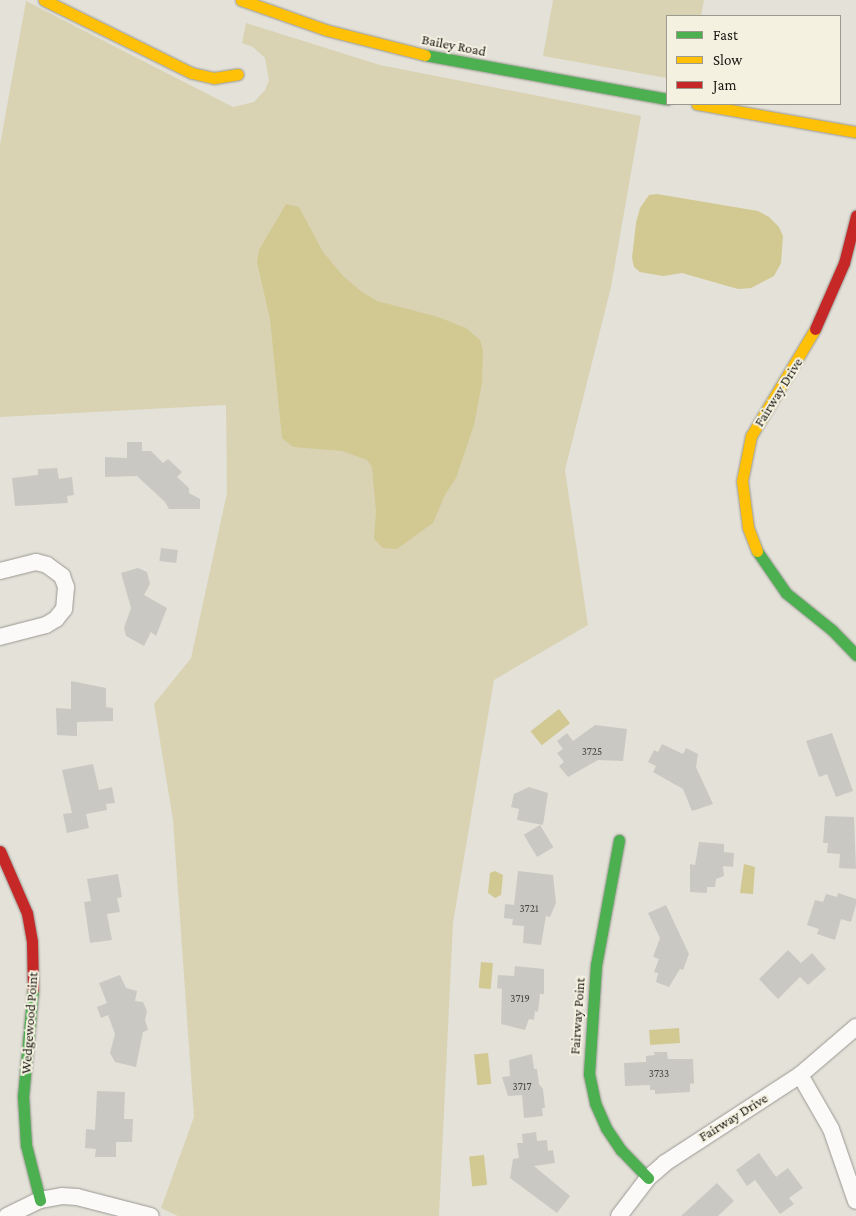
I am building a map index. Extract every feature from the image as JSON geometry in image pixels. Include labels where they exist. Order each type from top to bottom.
[{"type":"street","points":[[44,0],[192,73],[210,78],[238,74]]},
{"type":"street","name":"Bailey Road","points":[[241,0],[326,30],[403,51],[666,98]]},
{"type":"street","points":[[702,105],[856,132]]},
{"type":"street","name":"Fairway Drive","points":[[854,649],[786,593],[770,573],[757,552],[748,527],[742,481],[751,436],[762,412],[789,375],[821,319],[844,263],[856,216]]},
{"type":"street","points":[[0,571],[36,562],[47,565],[62,576],[66,598],[64,609],[46,625],[0,637]]},
{"type":"street","name":"Fairway Point","points":[[619,840],[598,946],[590,1019],[589,1074],[595,1103],[606,1128],[621,1150],[648,1178]]},
{"type":"street","name":"Wedgewood Point","points":[[0,850],[27,913],[32,942],[33,1003],[23,1096],[26,1145],[40,1200]]},
{"type":"street","name":"Fairway Drive","points":[[619,1216],[648,1178],[688,1145],[800,1075],[856,1027]]},
{"type":"street","points":[[800,1075],[832,1129],[856,1201]]},
{"type":"street","points":[[6,1216],[40,1200],[77,1197],[151,1216]]},
{"type":"shaded area","points":[[553,0],[704,0],[701,15],[666,15],[666,78],[543,56]]},
{"type":"shaded area","points":[[26,1],[233,107],[254,102],[265,90],[269,80],[265,58],[253,47],[242,43],[246,23],[380,65],[641,116],[611,287],[565,470],[588,625],[494,680],[453,923],[439,1216],[178,1216],[161,1208],[194,1117],[173,820],[154,704],[191,658],[227,493],[226,405],[0,417],[0,145]]},
{"type":"shaded area","points":[[657,194],[758,211],[769,217],[779,227],[783,236],[781,263],[774,276],[751,288],[738,289],[682,273],[663,276],[640,272],[634,267],[632,258],[636,223],[640,208],[649,195]]},
{"type":"shaded area","points":[[286,204],[299,207],[323,252],[343,276],[362,292],[377,301],[438,317],[466,328],[480,340],[483,350],[482,383],[474,425],[456,478],[445,495],[433,523],[397,549],[383,548],[374,539],[376,511],[372,467],[367,460],[342,451],[293,447],[282,438],[270,319],[257,262],[259,250]]},
{"type":"shaded area","points":[[559,709],[570,723],[542,745],[531,731]]},
{"type":"shaded area","points":[[744,864],[755,867],[753,894],[740,893]]},
{"type":"shaded area","points":[[495,871],[503,875],[501,895],[495,898],[488,893],[490,873]]},
{"type":"shaded area","points":[[481,962],[493,963],[491,989],[479,988]]},
{"type":"shaded area","points":[[679,1028],[680,1043],[650,1045],[649,1030]]},
{"type":"shaded area","points":[[488,1053],[491,1084],[477,1085],[474,1054]]},
{"type":"shaded area","points":[[484,1155],[487,1185],[472,1186],[469,1157]]},
{"type":"building","points":[[127,442],[142,442],[142,451],[151,451],[163,463],[168,459],[182,472],[177,477],[189,488],[189,493],[200,499],[200,509],[169,509],[165,502],[137,476],[105,477],[105,457],[127,458]]},
{"type":"building","points":[[57,468],[59,479],[72,477],[74,495],[67,496],[68,503],[15,506],[12,478],[38,475],[38,469]]},
{"type":"building","points":[[161,548],[178,550],[176,563],[159,561]]},
{"type":"building","points":[[138,568],[147,572],[150,584],[144,595],[167,608],[156,636],[151,632],[144,646],[126,636],[124,628],[131,608],[121,573]]},
{"type":"building","points":[[71,681],[106,688],[106,707],[113,708],[113,721],[77,722],[77,736],[57,735],[56,708],[71,709]]},
{"type":"building","points":[[595,725],[627,729],[623,761],[598,760],[568,777],[559,766],[564,762],[557,753],[563,749],[557,741],[567,733],[573,741]]},
{"type":"building","points":[[832,733],[853,791],[836,797],[827,774],[819,777],[806,741]]},
{"type":"building","points":[[662,744],[683,754],[686,748],[698,754],[696,767],[713,804],[692,811],[683,789],[653,772],[656,766],[648,762],[654,750],[658,752]]},
{"type":"building","points":[[93,764],[99,790],[112,787],[115,803],[106,804],[107,810],[86,814],[89,828],[67,833],[63,814],[72,813],[62,770]]},
{"type":"building","points":[[529,787],[548,793],[543,825],[517,820],[519,809],[511,807],[514,794]]},
{"type":"building","points":[[825,816],[854,817],[856,869],[839,868],[840,854],[827,853],[828,843],[823,843]]},
{"type":"building","points":[[540,825],[553,847],[537,857],[524,835]]},
{"type":"building","points":[[699,842],[724,844],[724,852],[734,853],[733,867],[723,866],[724,876],[716,879],[715,887],[707,887],[707,893],[690,892],[690,864],[695,865]]},
{"type":"building","points":[[518,871],[553,875],[556,903],[550,917],[546,916],[541,945],[523,943],[524,926],[512,925],[513,919],[504,918],[505,904],[514,905]]},
{"type":"building","points":[[118,874],[122,897],[117,898],[120,912],[107,914],[112,940],[90,943],[84,902],[91,901],[87,879]]},
{"type":"building","points":[[838,893],[856,899],[856,904],[851,922],[841,919],[835,940],[817,934],[819,929],[807,925],[815,900],[823,902],[826,894],[837,897]]},
{"type":"building","points":[[666,905],[689,954],[683,970],[680,969],[669,987],[656,982],[658,973],[654,972],[659,959],[653,957],[660,938],[648,913]]},
{"type":"building","points":[[788,950],[801,963],[812,953],[826,969],[808,985],[800,977],[778,999],[759,979]]},
{"type":"building","points":[[515,966],[544,969],[544,994],[540,994],[538,1012],[535,1011],[534,1020],[529,1019],[525,1030],[501,1024],[502,989],[497,988],[498,975],[514,976]]},
{"type":"building","points":[[120,975],[126,988],[137,991],[135,1001],[143,1002],[147,1011],[145,1020],[148,1030],[143,1032],[136,1067],[115,1062],[110,1053],[115,1034],[108,1015],[101,1018],[97,1007],[107,1003],[99,983]]},
{"type":"building","points":[[654,1052],[667,1052],[668,1059],[693,1059],[694,1083],[690,1084],[690,1092],[655,1094],[655,1090],[650,1090],[650,1085],[625,1086],[624,1063],[646,1062],[646,1056],[655,1055]]},
{"type":"building","points":[[532,1054],[534,1069],[537,1069],[539,1084],[543,1089],[545,1108],[542,1108],[543,1116],[524,1118],[522,1095],[508,1096],[502,1077],[510,1076],[509,1060]]},
{"type":"building","points":[[97,1091],[125,1092],[124,1119],[133,1119],[132,1142],[116,1142],[116,1157],[95,1157],[96,1149],[85,1148],[86,1129],[95,1130]]},
{"type":"building","points":[[536,1132],[537,1141],[547,1140],[548,1151],[553,1150],[555,1163],[534,1166],[570,1196],[557,1213],[510,1178],[513,1159],[519,1158],[517,1143],[523,1143],[522,1134]]},
{"type":"building","points":[[759,1153],[776,1177],[788,1168],[803,1188],[789,1198],[794,1204],[780,1214],[755,1180],[747,1186],[736,1170]]},
{"type":"building","points":[[717,1183],[734,1201],[718,1216],[681,1216]]},
{"type":"traffic: fast","points":[[425,55],[666,99]]},
{"type":"traffic: fast","points":[[757,551],[786,593],[832,630],[856,655]]},
{"type":"traffic: fast","points":[[619,840],[596,965],[589,1074],[595,1103],[606,1128],[621,1150],[648,1178]]},
{"type":"traffic: fast","points":[[33,989],[23,1096],[26,1145],[40,1200]]},
{"type":"traffic: slow","points":[[44,0],[192,73],[214,78],[238,74]]},
{"type":"traffic: slow","points":[[241,0],[326,30],[425,55]]},
{"type":"traffic: slow","points":[[703,105],[856,132]]},
{"type":"traffic: slow","points":[[757,551],[748,527],[742,481],[751,436],[815,329]]},
{"type":"traffic: jam","points":[[815,329],[844,263],[856,216]]},
{"type":"traffic: jam","points":[[0,851],[27,913],[32,942],[33,989]]}]
